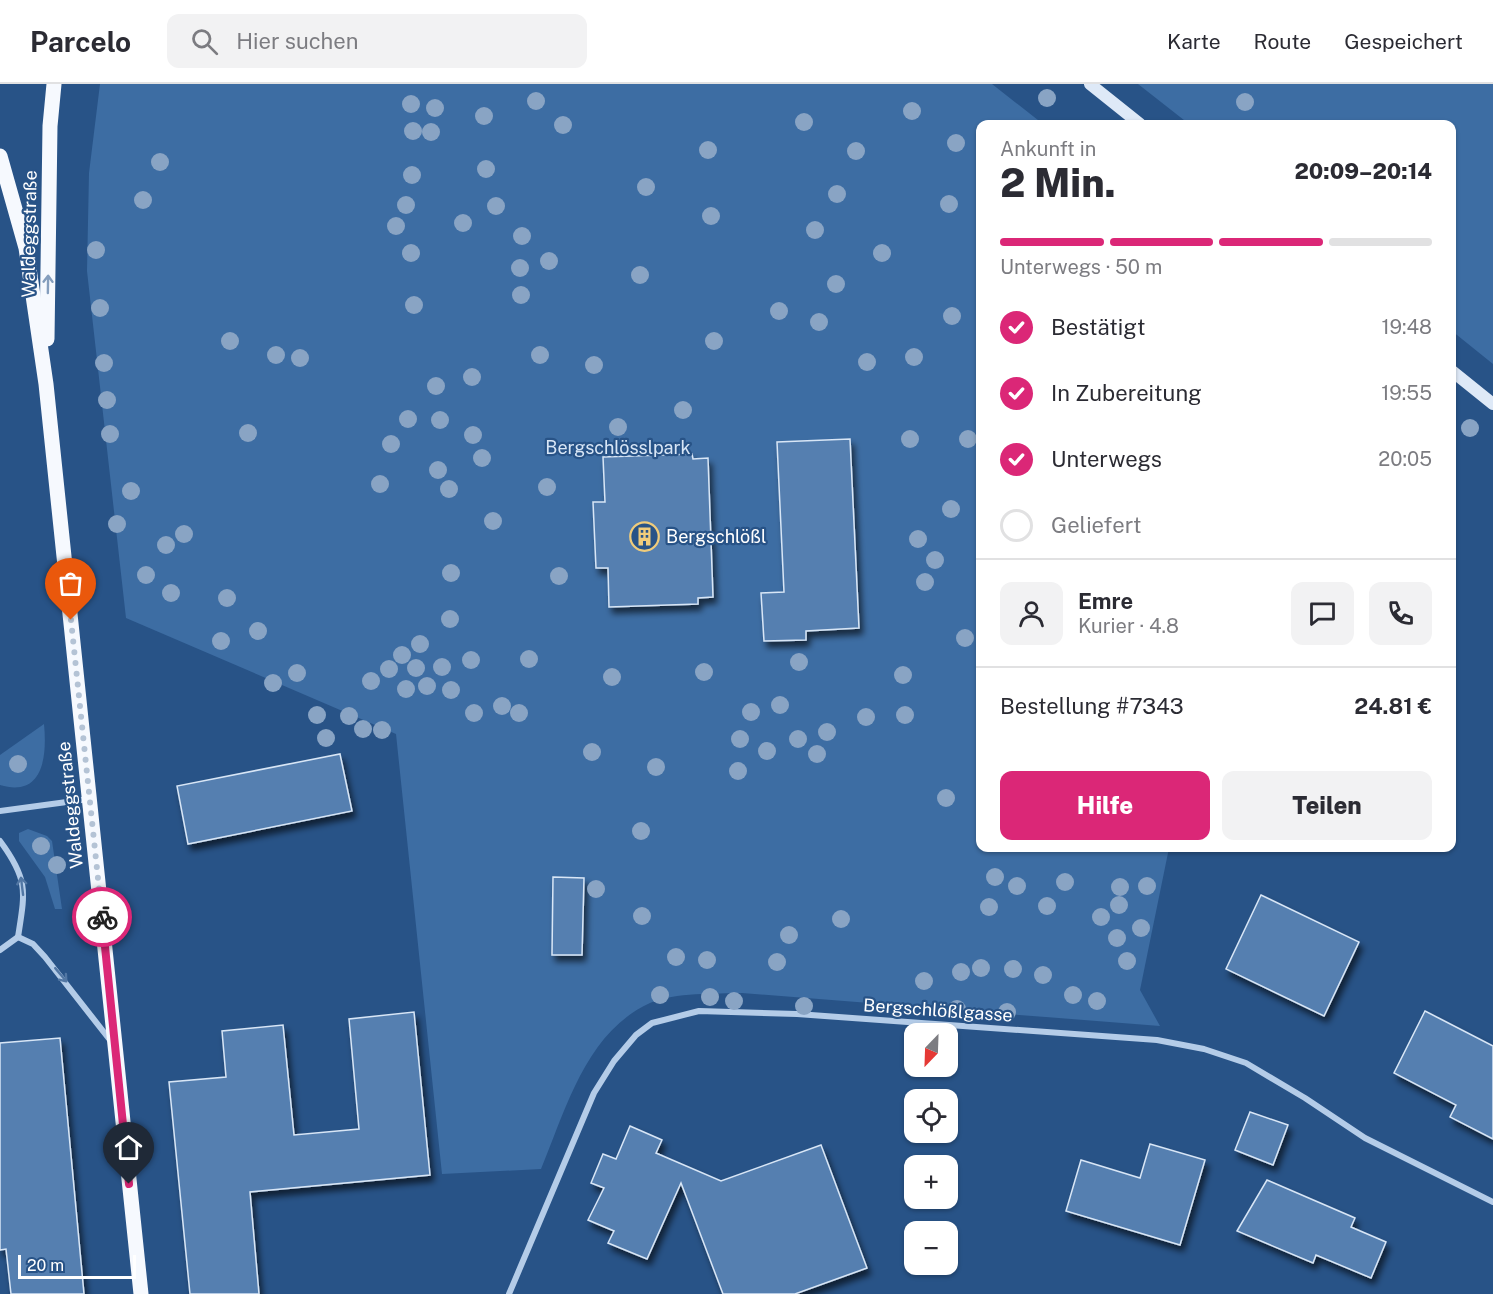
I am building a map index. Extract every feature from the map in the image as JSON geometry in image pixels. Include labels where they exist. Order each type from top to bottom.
[{"type":"main road","name":"Waldeggstraße","points":[[46,384],[50,126],[54,84]]},
{"type":"main road","name":"Waldeggstraße","points":[[0,156],[26,248],[46,384],[141,1294]]},
{"type":"street","points":[[1090,84],[1135,120]]},
{"type":"street","points":[[1456,374],[1493,404]]},
{"type":"street","points":[[0,811],[89,799]]},
{"type":"street","points":[[0,841],[20,871],[24,889],[18,937],[0,950]]},
{"type":"street","points":[[18,937],[33,944],[45,957],[115,1046]]},
{"type":"street","name":"Bergschlößlgasse","points":[[509,1294],[594,1093],[614,1061],[636,1035],[652,1023],[699,1011],[796,1014],[1157,1040],[1204,1049],[1246,1064],[1305,1098],[1365,1138],[1493,1202]]},
{"type":"green space","name":"Bergschlösslpark","points":[[100,84],[992,84],[1038,120],[976,120],[976,852],[1168,852],[1140,990],[1160,1026],[742,993],[695,994],[660,999],[628,1016],[609,1033],[594,1052],[570,1098],[541,1169],[442,1174],[396,734],[126,618],[87,271],[89,173]]},
{"type":"green space","points":[[1138,84],[1493,84],[1493,364],[1456,334],[1456,120],[1184,120]]},
{"type":"green space","points":[[44,724],[43,760],[34,780],[26,785],[15,787],[0,785],[0,755]]},
{"type":"green space","points":[[28,829],[47,836],[52,841],[62,909],[55,909],[45,877],[19,841],[19,833]]},
{"type":"building","points":[[850,439],[859,628],[806,631],[806,640],[764,641],[761,593],[784,592],[777,442]]},
{"type":"building","name":"Bergschlößl","points":[[692,454],[693,459],[708,458],[713,597],[698,598],[698,604],[609,607],[608,568],[596,568],[593,502],[605,502],[603,457]]},
{"type":"building","points":[[340,754],[352,811],[188,844],[177,786]]},
{"type":"building","points":[[553,877],[584,878],[582,955],[552,955]]},
{"type":"building","points":[[1261,895],[1359,942],[1324,1016],[1226,969]]},
{"type":"building","points":[[1425,1011],[1493,1046],[1493,1139],[1450,1117],[1456,1105],[1394,1073]]},
{"type":"building","points":[[414,1012],[430,1175],[250,1192],[259,1294],[190,1294],[169,1082],[226,1077],[222,1031],[283,1025],[294,1135],[359,1129],[349,1019]]},
{"type":"building","points":[[60,1038],[84,1294],[11,1294],[6,1249],[0,1250],[0,1043]]},
{"type":"building","points":[[1250,1112],[1288,1125],[1273,1165],[1235,1150]]},
{"type":"building","points":[[630,1126],[662,1140],[656,1153],[721,1181],[821,1145],[867,1268],[795,1294],[723,1294],[681,1183],[647,1259],[608,1243],[614,1231],[588,1220],[604,1188],[591,1183],[603,1154],[616,1159]]},
{"type":"building","points":[[1150,1144],[1205,1160],[1180,1245],[1066,1211],[1081,1160],[1140,1178]]},
{"type":"building","points":[[1267,1180],[1355,1218],[1351,1227],[1386,1242],[1371,1278],[1316,1255],[1313,1263],[1237,1231]]},
{"type":"way so far","points":[[71,620],[102,917]]},
{"type":"place","name":"Bergschlößl","points":[[645,536]]},
{"type":"route","points":[[102,917],[129,1184]]}]
